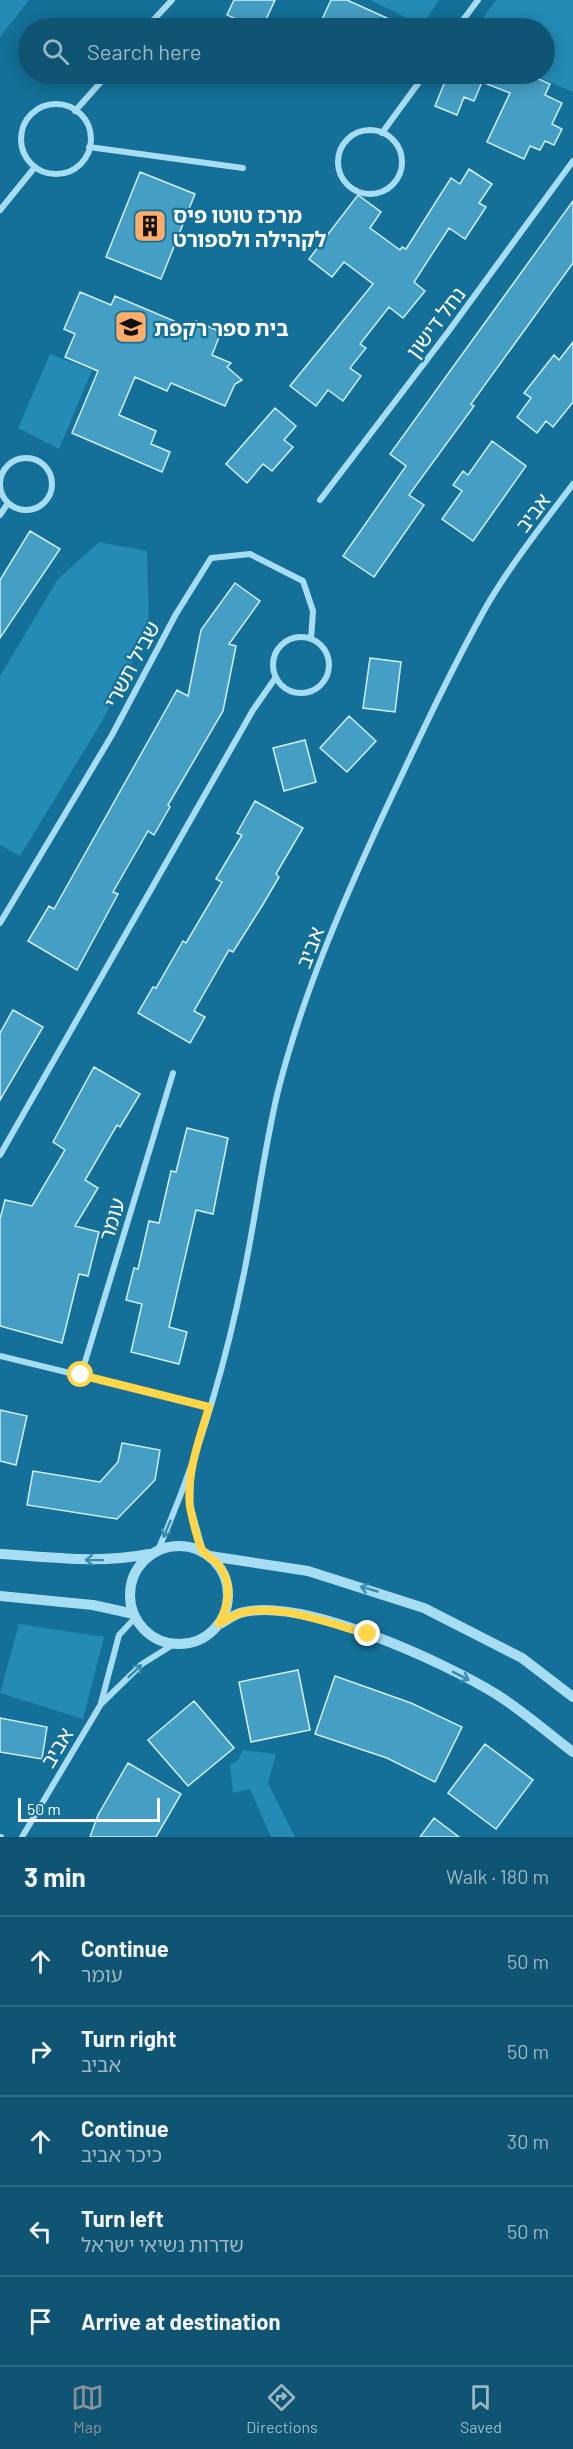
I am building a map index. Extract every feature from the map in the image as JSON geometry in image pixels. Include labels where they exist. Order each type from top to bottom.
[{"type":"street","points":[[155,18],[172,0]]},
{"type":"street","points":[[464,18],[478,0]]},
{"type":"street","points":[[75,111],[99,84]]},
{"type":"street","points":[[382,133],[418,84]]},
{"type":"street","points":[[47,105],[58,105],[75,111],[85,121],[89,130],[89,147],[83,161],[65,173],[44,172],[27,159],[21,138],[29,117],[47,105]]},
{"type":"street","points":[[372,130],[382,133],[391,138],[399,150],[402,164],[400,174],[394,183],[382,191],[368,194],[358,191],[350,186],[341,174],[339,165],[341,150],[349,138],[358,133],[372,130]]},
{"type":"street","points":[[89,147],[243,168]]},
{"type":"street","name":"נחל דישון","points":[[320,500],[436,349],[573,161]]},
{"type":"street","points":[[0,210],[35,167]]},
{"type":"street","points":[[27,457],[43,463],[52,478],[53,486],[46,501],[31,510],[8,503],[3,495],[0,478],[10,463],[27,457]]},
{"type":"street","name":"אביב","points":[[155,1552],[192,1468],[244,1272],[278,1093],[303,1010],[327,946],[372,839],[454,668],[493,596],[573,484]]},
{"type":"street","points":[[0,515],[8,503]]},
{"type":"street","name":"שביל תשרי","points":[[0,923],[112,735],[176,614],[211,558],[250,554],[303,581],[313,611],[311,639]]},
{"type":"street","points":[[292,638],[311,639],[319,644],[328,659],[327,676],[321,684],[306,693],[288,690],[276,677],[273,658],[277,650],[292,638]]},
{"type":"street","points":[[0,1155],[253,710],[276,677]]},
{"type":"street","name":"עומר","points":[[81,1375],[173,1073]]},
{"type":"street","points":[[0,1356],[209,1407]]},
{"type":"street","name":"אביב","points":[[192,1468],[190,1505],[206,1554]]},
{"type":"street","points":[[0,1554],[94,1561],[121,1560],[175,1545],[189,1546],[206,1554],[308,1571],[424,1608],[522,1658],[573,1697]]},
{"type":"street","points":[[155,1552],[141,1563],[133,1575],[130,1589],[134,1616],[147,1633],[165,1642],[174,1644],[197,1641],[219,1624],[243,1612],[262,1610],[301,1616],[368,1634],[410,1650],[497,1695],[573,1752]]},
{"type":"street","points":[[206,1554],[220,1567],[227,1581],[229,1596],[226,1610],[219,1624]]},
{"type":"street","points":[[0,1596],[93,1605],[134,1616]]},
{"type":"street","name":"אביב","points":[[101,1704],[119,1635],[134,1616]]},
{"type":"street","name":"אביב","points":[[22,1837],[101,1704],[142,1664],[174,1644]]},
{"type":"shaded area","points":[[0,0],[29,0],[0,37]]},
{"type":"shaded area","points":[[370,0],[439,0],[427,18],[407,18]]},
{"type":"shaded area","points":[[496,0],[573,0],[573,92],[554,84],[555,18],[483,18]]},
{"type":"shaded area","points":[[50,354],[92,370],[59,449],[18,428]]},
{"type":"shaded area","points":[[99,542],[147,551],[149,629],[101,723],[20,856],[0,845],[0,676],[58,579]]},
{"type":"shaded area","points":[[19,1624],[104,1637],[83,1719],[0,1693]]},
{"type":"shaded area","points":[[243,1750],[276,1754],[268,1783],[295,1837],[271,1837],[250,1789],[233,1793],[230,1765],[238,1760]]},
{"type":"building","points":[[234,0],[275,0],[267,18],[234,18],[227,15]]},
{"type":"building","points":[[331,0],[347,0],[387,18],[323,18]]},
{"type":"building","points":[[444,84],[481,84],[474,101],[464,97],[457,115],[435,106]]},
{"type":"building","points":[[487,84],[550,84],[545,95],[562,103],[552,124],[562,129],[554,145],[545,141],[540,150],[530,146],[524,159],[487,142],[510,93]]},
{"type":"building","points":[[469,169],[492,184],[479,203],[486,207],[465,239],[449,228],[414,282],[425,291],[403,318],[389,307],[360,344],[366,348],[350,368],[361,376],[343,401],[328,390],[316,406],[290,386],[373,284],[344,262],[332,277],[309,259],[358,195],[381,212],[370,228],[400,250],[402,247],[406,249],[451,178],[460,184]]},
{"type":"building","name":"מרכז טוטו פיס לקהילה ולספורט","points":[[140,172],[195,194],[161,279],[106,257]]},
{"type":"building","points":[[573,201],[573,263],[471,404],[474,406],[409,495],[424,505],[374,577],[343,556],[406,466],[390,454]]},
{"type":"building","points":[[80,292],[111,305],[115,296],[193,329],[196,321],[221,332],[212,355],[231,363],[227,367],[242,380],[235,384],[225,406],[171,383],[167,391],[135,377],[119,415],[156,431],[151,444],[170,452],[162,472],[72,433],[98,371],[65,357],[75,334],[64,329]]},
{"type":"building","points":[[573,342],[573,402],[553,427],[546,421],[537,433],[517,417],[531,398],[524,393],[554,355],[559,360]]},
{"type":"building","points":[[275,408],[296,426],[284,440],[293,447],[272,471],[263,464],[247,483],[226,464]]},
{"type":"building","points":[[492,441],[526,466],[473,541],[442,519],[462,491],[453,485],[463,471],[468,475]]},
{"type":"building","points":[[30,531],[60,549],[0,638],[0,580]]},
{"type":"building","points":[[235,583],[260,601],[229,644],[236,646],[223,711],[168,805],[170,807],[154,835],[148,831],[113,892],[118,894],[77,970],[28,941],[49,906],[54,909],[177,690],[188,696],[201,630]]},
{"type":"building","points":[[370,658],[401,662],[395,712],[363,708]]},
{"type":"building","points":[[349,716],[376,741],[347,772],[320,748]]},
{"type":"building","points":[[305,740],[316,782],[284,791],[273,748]]},
{"type":"building","points":[[255,801],[303,828],[276,874],[279,877],[262,906],[233,952],[229,950],[194,1011],[205,1017],[190,1043],[138,1013],[153,987],[156,988],[183,941],[186,943],[222,882],[216,879],[242,835],[237,833]]},
{"type":"building","points":[[13,1010],[43,1027],[0,1100],[0,1033]]},
{"type":"building","points":[[94,1067],[140,1094],[120,1127],[117,1125],[85,1180],[98,1188],[75,1226],[99,1232],[88,1276],[79,1274],[62,1343],[0,1326],[0,1219],[5,1200],[32,1206],[65,1150],[53,1142]]},
{"type":"building","points":[[187,1128],[228,1138],[213,1214],[196,1210],[169,1327],[187,1332],[179,1364],[131,1352],[142,1304],[126,1300],[134,1268],[138,1269],[149,1221],[159,1223],[171,1171],[176,1172]]},
{"type":"building","points":[[0,1410],[27,1416],[16,1465],[0,1461]]},
{"type":"building","points":[[122,1443],[160,1450],[155,1480],[117,1519],[27,1505],[33,1471],[100,1482],[118,1462]]},
{"type":"building","points":[[298,1670],[310,1730],[251,1742],[239,1682]]},
{"type":"building","points":[[335,1676],[411,1703],[462,1727],[435,1782],[387,1758],[315,1734]]},
{"type":"building","points":[[194,1701],[234,1748],[188,1786],[148,1740]]},
{"type":"building","points":[[0,1718],[47,1727],[42,1759],[0,1752]]},
{"type":"building","points":[[485,1744],[533,1780],[496,1829],[448,1793]]},
{"type":"building","points":[[128,1763],[181,1794],[156,1837],[90,1837],[98,1815]]},
{"type":"building","points":[[434,1818],[459,1837],[420,1837]]},
{"type":"place","name":"מרכז טוטו פיס לקהילה ולספורט","points":[[150,226]]},
{"type":"place","name":"בית ספר רקפת","points":[[131,327]]},
{"type":"route","points":[[81,1375],[209,1407],[192,1468],[190,1505],[203,1551],[220,1567],[227,1581],[229,1596],[226,1610],[219,1624],[243,1612],[262,1610],[301,1616],[368,1634]]}]
